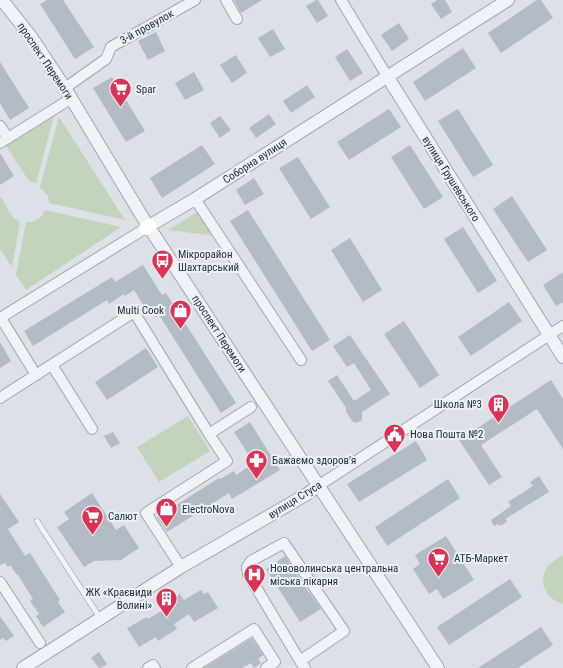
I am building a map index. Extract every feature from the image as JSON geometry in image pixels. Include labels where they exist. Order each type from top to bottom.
[{"type":"street","name":"проспект Перемоги","points":[[2,0],[32,38],[72,98],[148,227],[438,668]]},
{"type":"street","name":"3-й провулок","points":[[65,88],[106,59],[111,47],[195,0]]},
{"type":"street","points":[[226,0],[237,19]]},
{"type":"street","name":"вулиця Грушевського","points":[[341,0],[563,357]]},
{"type":"street","name":"Соборна вулиця","points":[[1,318],[195,199],[508,0]]},
{"type":"street","points":[[0,126],[4,140],[72,98]]},
{"type":"street","points":[[195,199],[301,360]]},
{"type":"street","points":[[0,398],[134,312],[226,461],[146,513],[181,567]]},
{"type":"street","points":[[1,318],[36,375]]},
{"type":"street","name":"вулиця Стуса","points":[[23,668],[181,567],[307,494],[563,326]]},
{"type":"street","points":[[52,365],[92,429]]},
{"type":"street","points":[[209,434],[251,407]]},
{"type":"street","points":[[284,543],[344,631],[303,664],[248,574],[247,567],[251,561],[284,543]]},
{"type":"street","points":[[0,582],[40,643]]},
{"type":"street","points":[[192,668],[254,629],[275,662],[266,668]]},
{"type":"street","points":[[148,668],[153,665],[155,668]]},
{"type":"lane","points":[[37,521],[101,619]]},
{"type":"green space","points":[[54,116],[36,183],[29,181],[6,146]]},
{"type":"green space","points":[[59,117],[125,220],[49,203],[48,196],[40,187]]},
{"type":"green space","points":[[0,197],[13,217],[20,222],[12,267],[0,249]]},
{"type":"green space","points":[[45,210],[121,227],[26,290],[16,275],[26,222],[38,219],[42,216]]},
{"type":"green space","points":[[201,210],[218,236],[168,230]]},
{"type":"green space","points":[[188,416],[210,451],[159,482],[137,447]]},
{"type":"green space","points":[[563,555],[563,604],[553,599],[549,595],[543,581],[547,567]]},
{"type":"building","points":[[47,0],[63,0],[94,47],[75,59],[40,4]]},
{"type":"building","points":[[234,0],[262,0],[241,13]]},
{"type":"building","points":[[318,0],[328,16],[317,23],[306,6]]},
{"type":"building","points":[[437,0],[445,0],[452,12],[441,19],[431,4]]},
{"type":"building","points":[[537,0],[541,0],[553,18],[501,53],[488,33]]},
{"type":"building","points":[[399,23],[409,39],[392,51],[381,35]]},
{"type":"building","points":[[273,29],[285,49],[270,57],[258,38]]},
{"type":"building","points":[[156,32],[165,51],[148,60],[138,41]]},
{"type":"building","points":[[463,48],[476,68],[425,101],[413,82]]},
{"type":"building","points":[[347,49],[363,73],[350,81],[335,57]]},
{"type":"building","points":[[236,55],[247,73],[232,83],[220,65]]},
{"type":"building","points":[[0,62],[29,108],[10,120],[0,103]]},
{"type":"building","points":[[194,72],[204,90],[185,100],[175,83]]},
{"type":"building","points":[[112,77],[145,131],[126,142],[93,88]]},
{"type":"building","points":[[307,85],[315,97],[291,113],[283,101]]},
{"type":"building","points":[[389,109],[401,127],[349,160],[337,142]]},
{"type":"building","points":[[458,109],[493,165],[473,177],[438,121]]},
{"type":"building","points":[[269,114],[276,124],[256,138],[249,128]]},
{"type":"building","points":[[220,116],[231,130],[220,138],[210,123]]},
{"type":"building","points":[[202,145],[215,164],[162,198],[150,178]]},
{"type":"building","points":[[410,145],[443,197],[424,209],[391,157]]},
{"type":"building","points":[[0,153],[14,176],[0,185]]},
{"type":"building","points":[[298,157],[330,207],[311,219],[279,168]]},
{"type":"building","points":[[254,178],[264,194],[245,205],[236,190]]},
{"type":"building","points":[[512,196],[547,250],[528,262],[493,209]]},
{"type":"building","points":[[248,210],[330,340],[312,351],[230,221]]},
{"type":"building","points":[[463,227],[497,281],[478,293],[444,239]]},
{"type":"building","points":[[350,238],[382,290],[363,302],[331,250]]},
{"type":"building","points":[[143,265],[162,295],[166,293],[236,403],[221,413],[159,315],[156,317],[147,304],[144,306],[134,290],[125,296],[124,294],[109,304],[107,300],[33,346],[24,331],[112,277],[115,282]]},
{"type":"building","points":[[563,272],[563,302],[556,306],[543,285]]},
{"type":"building","points":[[509,302],[522,321],[471,356],[458,337]]},
{"type":"building","points":[[404,321],[439,375],[420,388],[384,334]]},
{"type":"building","points":[[350,335],[390,394],[362,412],[362,420],[356,423],[352,421],[346,412],[346,408],[328,381],[337,375],[354,401],[371,390],[354,363],[347,367],[333,346]]},
{"type":"building","points":[[0,342],[11,361],[0,368]]},
{"type":"building","points":[[146,348],[158,367],[107,400],[95,382]]},
{"type":"building","name":"Школа №3","points":[[551,380],[563,399],[563,449],[537,409],[481,445],[502,477],[489,485],[459,440]]},
{"type":"building","points":[[250,422],[280,470],[232,499],[229,493],[167,532],[157,517],[219,478],[220,479],[234,471],[236,475],[254,463],[234,432]]},
{"type":"building","points":[[113,432],[120,443],[111,448],[104,436]]},
{"type":"building","points":[[416,441],[427,460],[359,502],[347,484]]},
{"type":"building","points":[[539,476],[549,492],[505,519],[507,522],[500,526],[498,524],[494,526],[491,520],[511,506],[508,502],[533,486],[530,482]]},
{"type":"building","points":[[448,479],[460,498],[387,546],[375,527]]},
{"type":"building","points":[[92,493],[116,530],[124,525],[139,548],[121,560],[94,561],[84,567],[57,527],[69,519],[64,512]]},
{"type":"building","points":[[0,494],[19,522],[8,529],[25,556],[30,553],[60,600],[58,602],[65,612],[43,627],[36,616],[39,614],[30,601],[33,599],[18,575],[10,565],[8,567],[5,563],[0,565]]},
{"type":"building","points":[[446,536],[474,580],[443,599],[437,589],[429,594],[413,569],[420,564],[415,555]]},
{"type":"building","points":[[285,556],[321,609],[300,622],[266,569]]},
{"type":"building","points":[[510,579],[522,597],[449,645],[437,627]]},
{"type":"building","name":"ЖК «Краєвиди Волині»","points":[[201,590],[204,594],[208,592],[218,608],[194,622],[189,614],[174,624],[177,629],[158,641],[156,637],[139,647],[127,628],[147,617],[148,619],[163,610],[161,605],[180,594],[184,600]]},
{"type":"building","points":[[0,616],[14,636],[6,641],[3,638],[0,640]]},
{"type":"building","points":[[541,627],[553,645],[518,668],[478,668]]},
{"type":"building","points":[[252,638],[263,655],[258,659],[261,663],[254,668],[251,663],[242,668],[204,668]]},
{"type":"building","points":[[99,652],[107,664],[101,668],[99,668],[91,658]]},
{"type":"place","name":"Spar","points":[[120,108]]},
{"type":"place","name":"Мікрорайон Шахтарський","points":[[163,280]]},
{"type":"place","name":"Multi Cook","points":[[180,330]]},
{"type":"place","name":"Школа №3","points":[[498,424]]},
{"type":"place","name":"Нова Пошта №2","points":[[395,454]]},
{"type":"place","name":"Бажаємо здоровʼя","points":[[257,480]]},
{"type":"place","name":"ElectroNova","points":[[167,528]]},
{"type":"place","name":"Салют","points":[[92,536]]},
{"type":"place","name":"АТБ-Маркет","points":[[439,578]]},
{"type":"place","name":"Нововолинська центральна міська лікарня","points":[[255,594]]},
{"type":"place","name":"ЖК «Краєвиди Волині»","points":[[167,618]]}]
